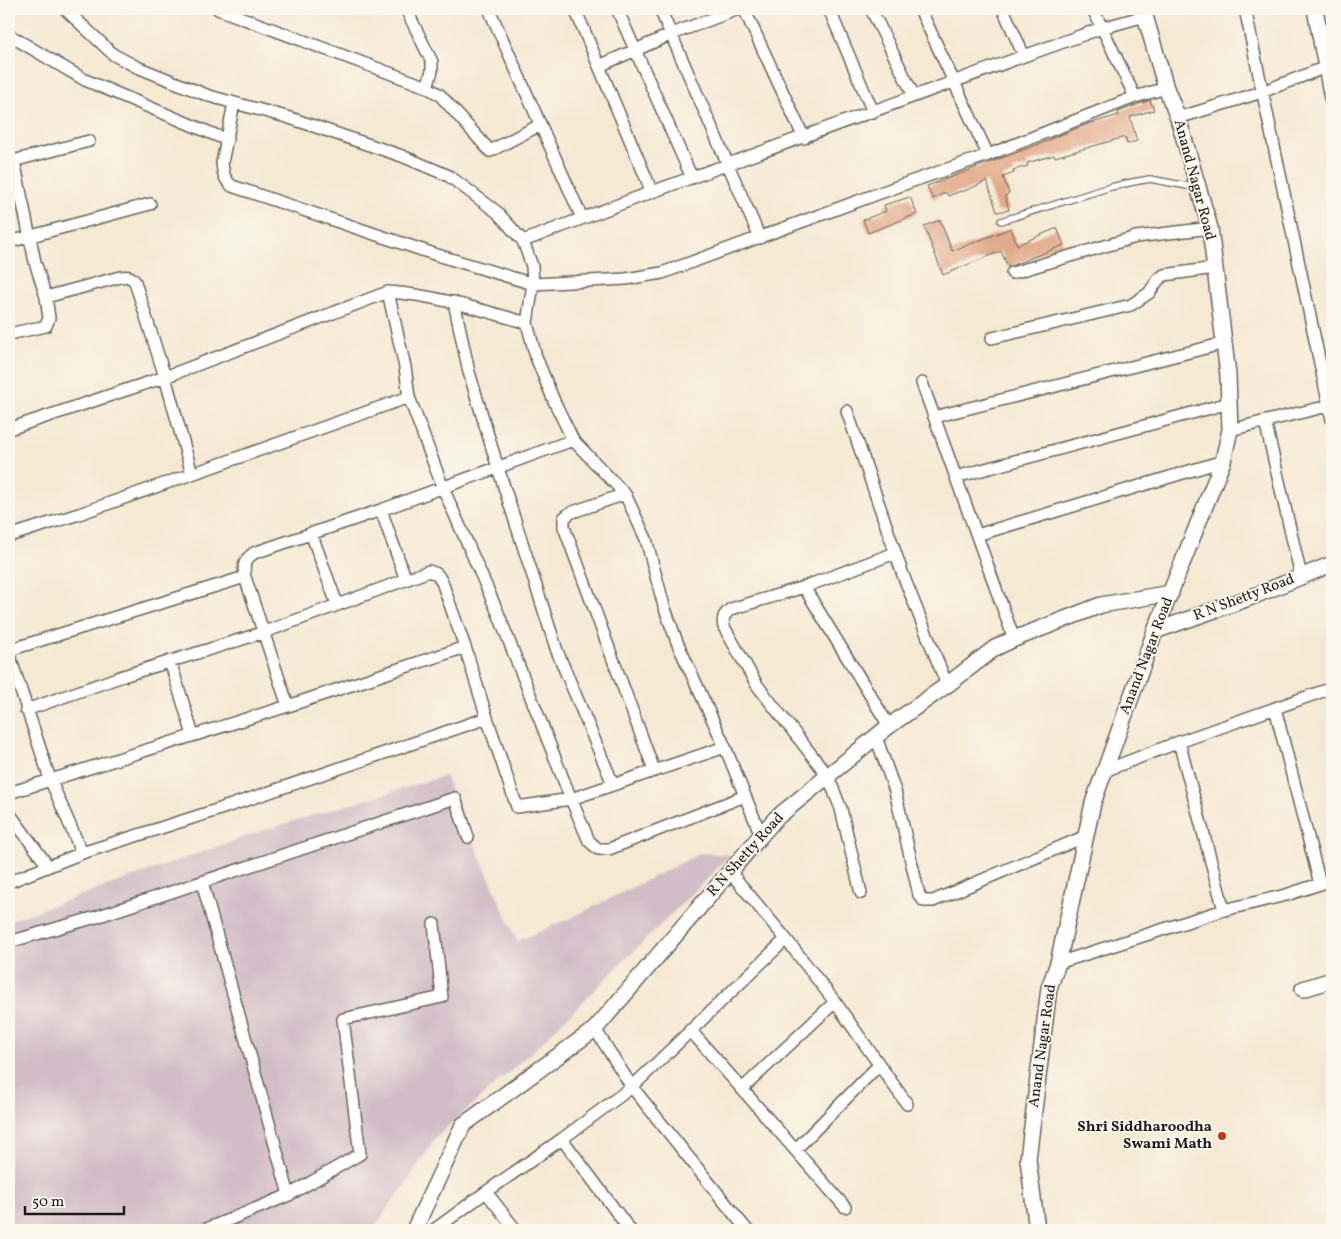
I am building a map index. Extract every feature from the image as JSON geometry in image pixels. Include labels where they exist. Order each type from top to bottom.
[{"type":"street","points":[[65,9],[114,55],[137,67],[209,96],[290,118],[402,156],[448,176],[497,212],[523,241],[532,266],[532,289],[528,319],[536,356],[554,401],[573,440],[625,494],[646,539],[664,606],[677,642],[725,747],[762,835]]},
{"type":"street","points":[[218,9],[427,87],[440,95],[490,150],[540,124]]},
{"type":"street","points":[[406,9],[432,62],[432,71],[427,87]]},
{"type":"street","points":[[489,9],[582,218]]},
{"type":"street","points":[[575,9],[652,192]]},
{"type":"street","points":[[617,9],[692,178]]},
{"type":"street","points":[[660,9],[730,165],[760,238]]},
{"type":"street","points":[[599,66],[672,34],[738,9]]},
{"type":"street","points":[[744,9],[804,138]]},
{"type":"street","points":[[829,9],[872,112]]},
{"type":"street","points":[[871,9],[914,96]]},
{"type":"street","points":[[920,9],[988,155]]},
{"type":"street","points":[[1003,9],[1024,56]]},
{"type":"street","points":[[1093,9],[1135,97]]},
{"type":"street","points":[[1245,9],[1332,420]]},
{"type":"street","points":[[1315,9],[1332,98]]},
{"type":"street","points":[[523,241],[1144,12]]},
{"type":"street","name":"Anand Nagar Road","points":[[1037,1230],[1028,1159],[1050,988],[1058,963],[1093,803],[1155,632],[1223,461],[1230,430],[1225,343],[1210,228],[1178,118],[1166,88],[1144,12]]},
{"type":"street","points":[[9,36],[85,80],[226,140]]},
{"type":"street","points":[[1178,118],[1262,92],[1326,67]]},
{"type":"street","points":[[234,103],[222,163],[226,181],[232,186],[532,289],[626,279],[662,273],[988,155],[1135,97],[1166,88]]},
{"type":"street","points":[[9,334],[46,326],[49,318],[46,297],[11,161],[90,141]]},
{"type":"street","points":[[9,242],[150,204]]},
{"type":"street","points":[[1012,273],[1136,237],[1210,228]]},
{"type":"street","points":[[992,338],[1131,305],[1149,293],[1164,275],[1215,268]]},
{"type":"street","points":[[46,297],[120,277],[128,276],[132,278],[135,282],[165,377],[192,474]]},
{"type":"street","points":[[9,429],[165,377],[388,292],[410,293],[528,319]]},
{"type":"street","points":[[388,292],[405,367],[409,397],[442,488],[498,614],[589,841],[593,846],[603,850],[745,796]]},
{"type":"street","points":[[454,302],[469,372],[557,651],[613,784]]},
{"type":"street","points":[[934,417],[1225,343]]},
{"type":"street","points":[[922,383],[1014,639]]},
{"type":"street","points":[[9,536],[79,514],[409,397]]},
{"type":"street","points":[[956,477],[1229,403]]},
{"type":"street","points":[[1230,430],[1330,405]]},
{"type":"street","points":[[847,411],[895,553],[947,685]]},
{"type":"street","points":[[1265,421],[1301,576]]},
{"type":"street","points":[[288,706],[245,577],[244,566],[246,559],[254,553],[381,510],[573,440]]},
{"type":"street","points":[[977,535],[1223,461]]},
{"type":"street","points":[[625,494],[570,513],[564,518],[564,527],[654,770]]},
{"type":"street","points":[[381,510],[406,580]]},
{"type":"street","points":[[311,533],[337,604]]},
{"type":"street","points":[[862,893],[841,809],[828,776],[757,685],[724,627],[723,619],[726,612],[731,609],[804,587],[895,553]]},
{"type":"street","name":"R N Shetty Road","points":[[1155,632],[1249,598],[1332,564]]},
{"type":"street","points":[[26,710],[262,632],[429,571],[436,574],[442,582],[517,807],[571,799],[725,747]]},
{"type":"street","points":[[9,650],[245,577]]},
{"type":"street","points":[[804,587],[889,726]]},
{"type":"street","name":"R N Shetty Road","points":[[414,1230],[464,1125],[595,1030],[775,820],[889,726],[995,648],[1101,605],[1171,593]]},
{"type":"street","points":[[9,793],[288,706],[465,647]]},
{"type":"street","points":[[9,654],[50,779],[82,853]]},
{"type":"street","points":[[170,661],[193,735]]},
{"type":"street","points":[[1104,771],[1179,742],[1332,688]]},
{"type":"street","points":[[1276,708],[1320,884]]},
{"type":"street","points":[[10,877],[217,810],[487,718]]},
{"type":"street","points":[[876,737],[895,791],[919,894],[924,902],[933,901],[1086,836]]},
{"type":"street","points":[[1179,742],[1224,910]]},
{"type":"street","points":[[9,942],[96,917],[455,798],[468,837]]},
{"type":"street","points":[[9,814],[48,866]]},
{"type":"street","points":[[730,872],[836,1002],[878,1065],[907,1104]]},
{"type":"street","points":[[1058,963],[1224,910],[1286,895],[1332,880]]},
{"type":"street","points":[[202,882],[289,1195]]},
{"type":"street","points":[[204,1230],[289,1195],[360,1154],[343,1019],[442,997],[434,924]]},
{"type":"street","points":[[434,1230],[562,1139],[632,1086],[786,939]]},
{"type":"street","points":[[1303,989],[1332,980]]},
{"type":"street","points":[[742,1089],[836,1002]]},
{"type":"street","points":[[595,1030],[632,1086],[747,1230]]},
{"type":"street","points":[[690,1030],[845,1207]]},
{"type":"street","points":[[795,1150],[878,1065]]},
{"type":"street","points":[[562,1139],[630,1230]]},
{"type":"street","points":[[486,1192],[516,1230]]},
{"type":"lane","points":[[1002,221],[1111,187],[1150,179],[1199,188]]},
{"type":"shaded area","points":[[445,776],[517,941],[573,917],[701,853],[731,855],[534,1050],[435,1138],[410,1178],[372,1230],[9,1230],[9,921],[264,830]]},
{"type":"building","points":[[1150,100],[1154,110],[1130,117],[1137,141],[1127,144],[1125,137],[1055,157],[1054,155],[1027,163],[1028,166],[1013,170],[1014,173],[1003,177],[1009,193],[1005,196],[1009,210],[997,212],[987,181],[948,196],[946,192],[933,199],[927,186],[1088,124],[1119,115],[1118,112]]},
{"type":"building","points":[[910,197],[917,214],[868,233],[863,220],[886,211],[884,205]]},
{"type":"building","points":[[940,220],[952,251],[1011,228],[1017,245],[1057,228],[1064,245],[1008,267],[1001,251],[943,275],[924,226]]},
{"type":"place","name":"Shri Siddharoodha Swami Math","points":[[1222,1136]]}]
